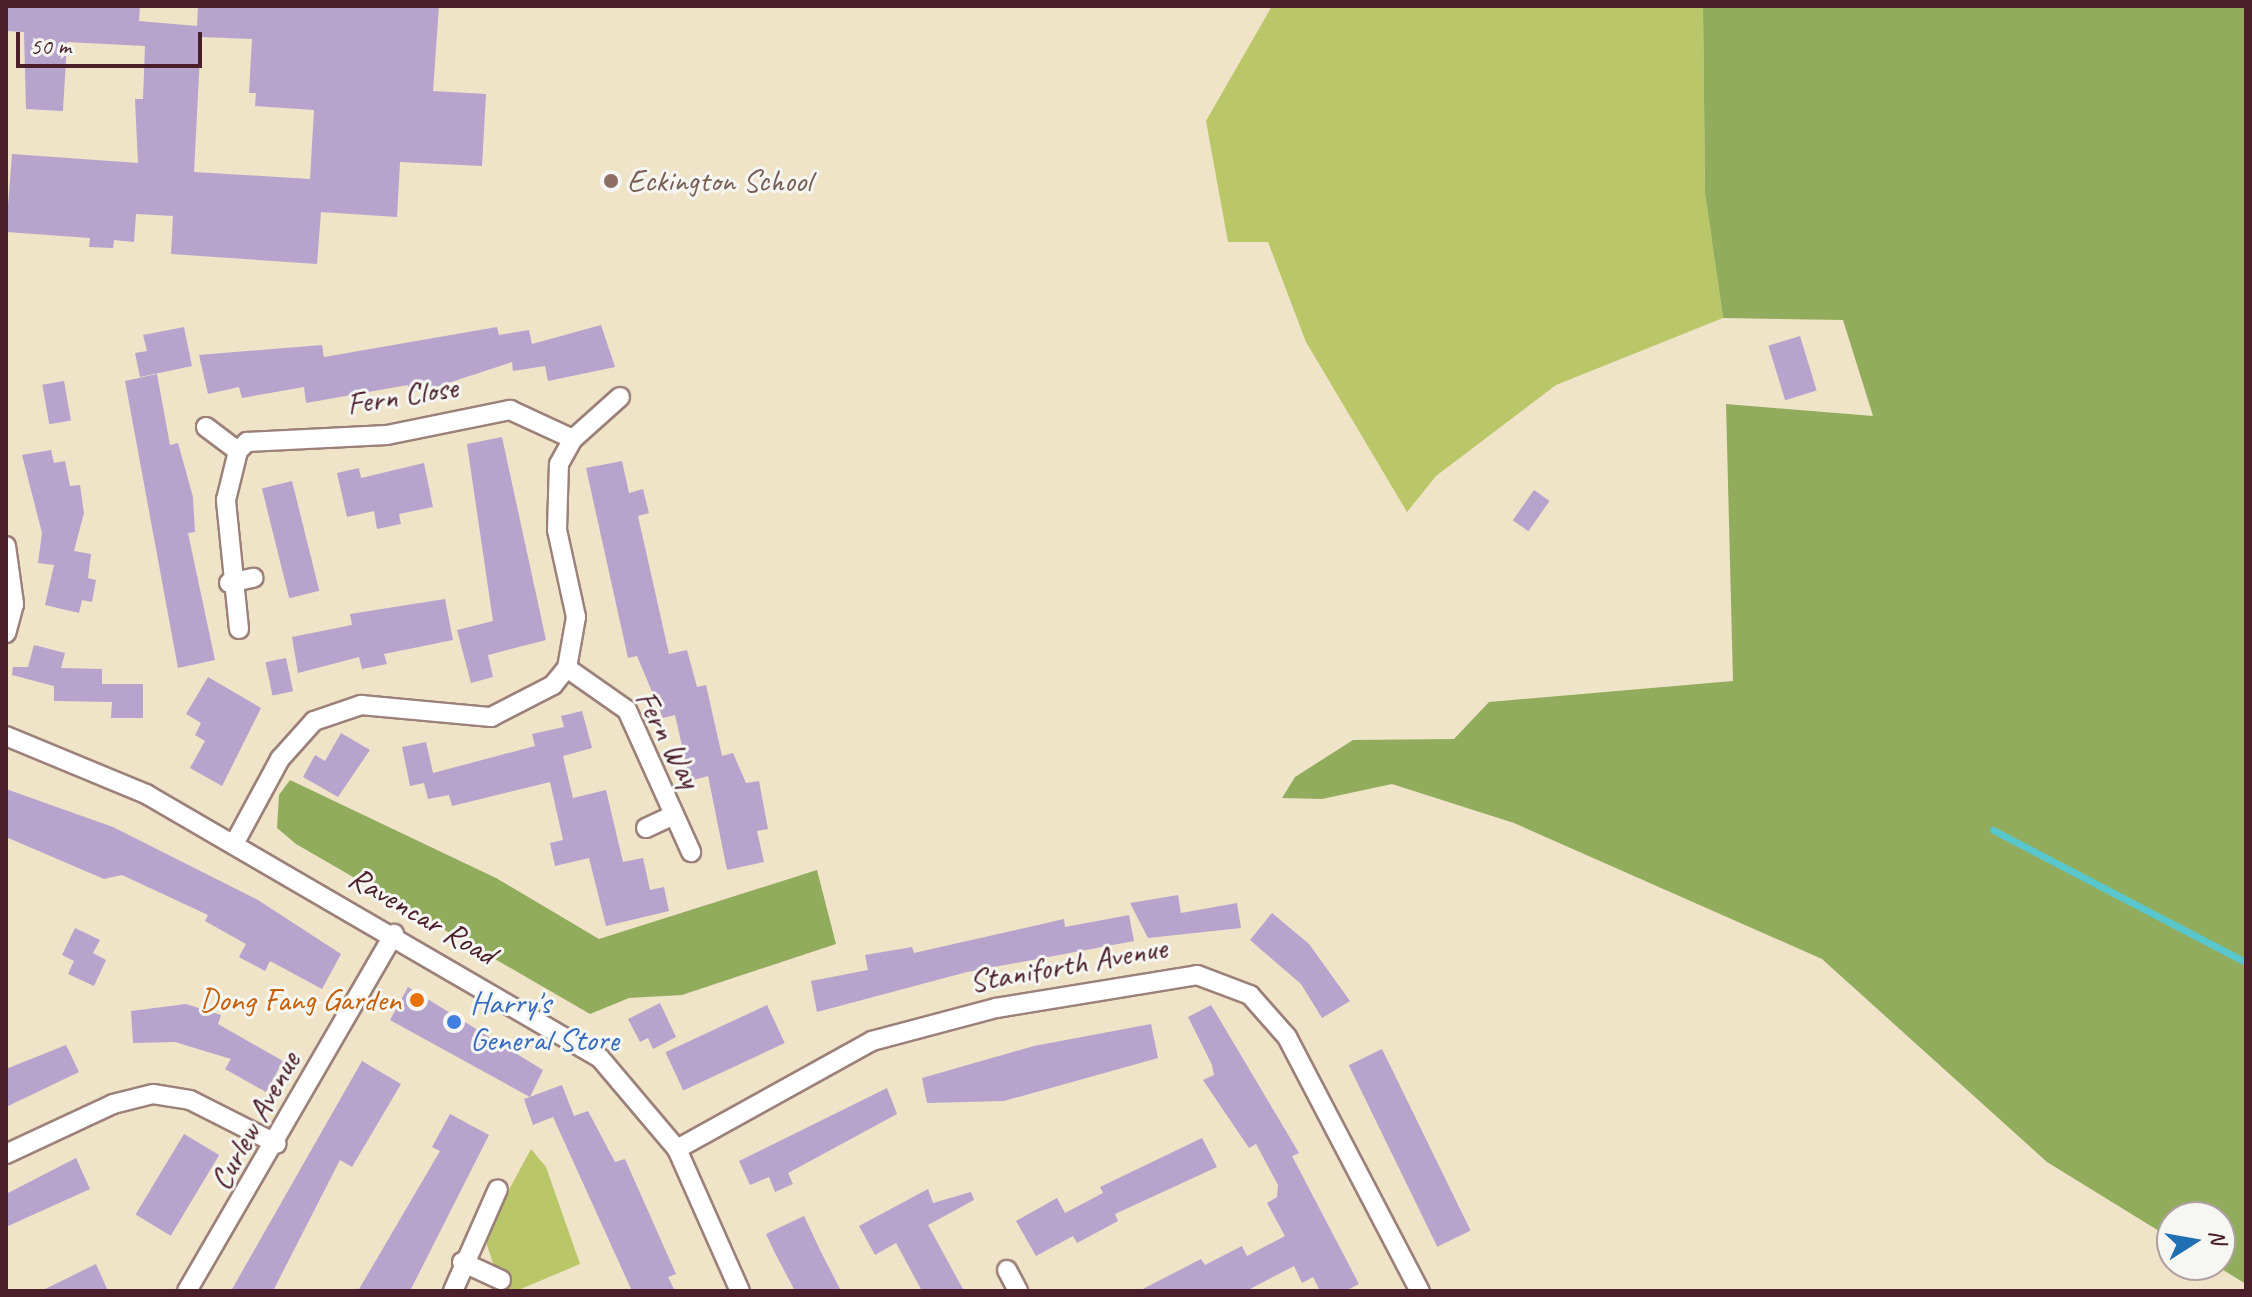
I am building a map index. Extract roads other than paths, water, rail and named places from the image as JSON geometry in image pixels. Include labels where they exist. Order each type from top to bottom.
[{"type":"street","points":[[234,844],[280,759],[314,721],[361,705],[491,717],[535,698],[567,668],[576,617],[555,491],[573,439],[620,397]]},
{"type":"street","name":"Fern Close","points":[[238,451],[260,438],[387,435],[510,410],[573,439]]},
{"type":"street","points":[[206,427],[238,451],[226,500],[229,583],[239,629]]},
{"type":"street","points":[[6,546],[14,604],[6,633]]},
{"type":"street","points":[[229,583],[253,578]]},
{"type":"street","name":"Fern Way","points":[[567,668],[627,710],[691,852]]},
{"type":"street","name":"Ravencar Road","points":[[6,736],[146,794],[394,934],[590,1050],[677,1149],[740,1291]]},
{"type":"street","name":"Fern Way","points":[[646,828],[674,815]]},
{"type":"street","name":"Curlew Avenue","points":[[187,1291],[277,1144],[394,934]]},
{"type":"street","name":"Staniforth Avenue","points":[[677,1149],[872,1041],[996,1008],[1197,975],[1250,995],[1287,1037],[1420,1291]]},
{"type":"street","points":[[6,1154],[105,1107],[153,1094],[190,1100],[277,1144]]},
{"type":"street","points":[[453,1291],[462,1262],[498,1189]]},
{"type":"street","points":[[462,1262],[501,1280]]},
{"type":"street","points":[[1007,1270],[1018,1291]]},
{"type":"waterway","points":[[1993,830],[2246,962]]},
{"type":"place","name":"Eckington School","points":[[611,181]]},
{"type":"place","name":"Dong Fang Garden","points":[[417,1000]]},
{"type":"place","name":"Harry's General Store","points":[[454,1022]]}]
